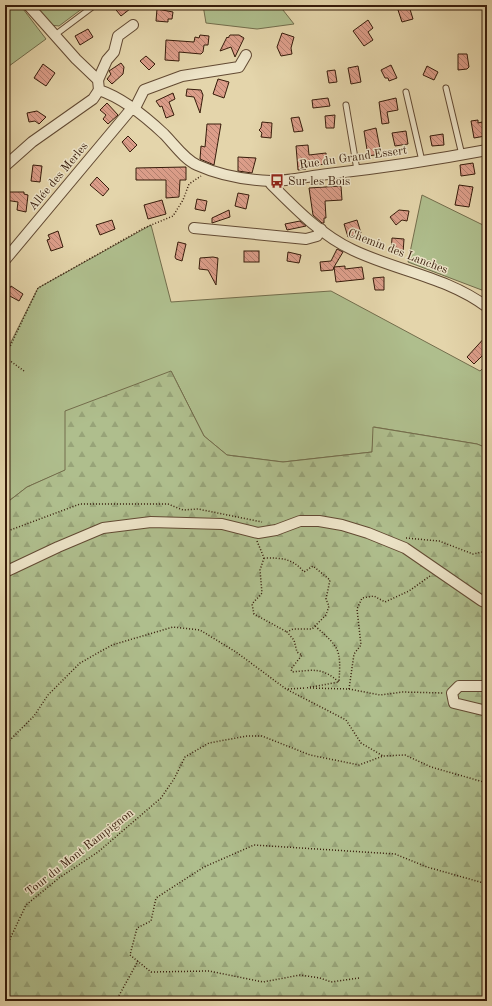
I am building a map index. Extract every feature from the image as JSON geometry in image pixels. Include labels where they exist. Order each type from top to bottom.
[{"type":"street","name":"Rue du Grand Essert","points":[[28,5],[98,85],[133,109],[159,130],[196,164],[211,170],[238,177],[270,181],[422,161],[487,150]]},
{"type":"street","points":[[5,166],[32,142],[93,99],[114,52],[118,36],[133,25]]},
{"type":"street","name":"Allée des Merles","points":[[5,260],[133,109],[144,90],[182,76],[239,67],[246,55]]},
{"type":"street","name":"Chemin des Lanches","points":[[270,181],[271,184],[294,207],[336,241],[354,250],[460,289],[487,307]]},
{"type":"street","points":[[194,228],[306,239],[317,236],[321,229]]},
{"type":"street","points":[[5,572],[58,546],[103,528],[151,522],[222,524],[258,532],[276,530],[300,521],[319,521],[342,525],[401,546],[424,560],[435,570],[482,601],[487,602]]},
{"type":"street","points":[[487,686],[459,686],[452,693],[454,703],[487,711]]},
{"type":"lane","points":[[55,35],[95,5]]},
{"type":"lane","points":[[446,88],[462,155]]},
{"type":"lane","points":[[406,92],[422,161]]},
{"type":"lane","points":[[346,105],[357,170]]},
{"type":"path","points":[[5,15],[12,5]]},
{"type":"path","points":[[24,371],[5,357],[38,288],[144,228],[173,216],[183,200],[189,184],[211,170]]},
{"type":"path","points":[[258,532],[257,542],[264,558],[260,570],[262,593],[252,604],[254,614],[287,632],[294,640],[297,652],[302,655],[291,669],[292,672],[310,670],[328,672],[338,682]]},
{"type":"path","points":[[401,546],[407,537],[439,541],[473,554],[487,551]]},
{"type":"path","points":[[264,558],[286,558],[297,564],[304,572],[313,566],[330,580],[326,599],[329,606],[326,615],[312,629],[293,629],[287,632]]},
{"type":"path","points":[[349,689],[354,654],[361,645],[357,610],[362,598],[374,596],[385,602],[409,591],[426,579],[435,570]]},
{"type":"path","points":[[314,626],[333,642],[340,657],[338,682]]},
{"type":"path","points":[[5,745],[34,716],[48,695],[80,663],[112,645],[172,627],[200,630],[236,652],[286,689],[346,720],[361,743],[383,756]]},
{"type":"path","points":[[306,688],[338,682]]},
{"type":"path","points":[[286,689],[349,689],[380,695],[402,692],[452,693]]},
{"type":"path","name":"Tour du Mont Rampignon","points":[[5,954],[9,941],[26,905],[59,878],[98,852],[161,798],[174,779],[185,757],[208,743],[247,736],[262,736],[310,754],[358,765],[383,756],[405,755],[431,767],[487,783]]},
{"type":"path","points":[[360,978],[331,982],[320,978],[300,976],[263,982],[209,971],[151,972],[130,955],[137,928],[151,921],[156,898],[204,867],[254,845],[395,854],[426,867],[487,884]]},
{"type":"path","points":[[116,1001],[138,961]]},
{"type":"green space","points":[[5,5],[20,5],[46,39],[5,69]]},
{"type":"green space","points":[[33,5],[87,5],[59,26],[50,25]]},
{"type":"green space","points":[[203,5],[279,5],[294,24],[257,29],[206,23]]},
{"type":"green space","points":[[422,195],[487,227],[487,292],[408,262]]},
{"type":"green space","points":[[151,225],[171,302],[331,291],[480,371],[487,364],[487,448],[477,444],[374,427],[372,452],[283,462],[227,455],[204,436],[171,371],[66,470],[27,487],[5,504],[5,354],[38,288]]},
{"type":"green space","points":[[171,371],[204,436],[227,455],[283,462],[372,452],[373,427],[477,444],[487,448],[487,1001],[5,1001],[5,504],[27,487],[65,470],[65,411]]},
{"type":"building","points":[[112,5],[135,5],[121,16]]},
{"type":"building","points":[[409,6],[413,19],[402,22],[398,10]]},
{"type":"building","points":[[157,9],[173,12],[172,19],[168,19],[168,22],[156,21]]},
{"type":"building","points":[[368,20],[373,28],[368,32],[373,40],[364,46],[353,31]]},
{"type":"building","points":[[88,29],[93,37],[80,45],[75,36]]},
{"type":"building","points":[[282,33],[294,37],[291,48],[292,54],[281,56],[277,47]]},
{"type":"building","points":[[200,35],[209,36],[208,45],[204,45],[203,52],[201,54],[179,52],[179,61],[165,60],[166,40],[194,42],[195,37],[199,38]]},
{"type":"building","points":[[230,35],[239,35],[244,38],[235,57],[231,47],[220,51],[227,37],[228,38]]},
{"type":"building","points":[[458,54],[467,54],[469,67],[467,69],[458,70]]},
{"type":"building","points":[[146,56],[155,64],[149,70],[140,61]]},
{"type":"building","points":[[121,63],[124,67],[123,74],[112,84],[107,79],[111,74],[109,71]]},
{"type":"building","points":[[43,64],[55,73],[46,86],[34,78]]},
{"type":"building","points":[[391,65],[397,78],[389,81],[388,78],[385,78],[381,70]]},
{"type":"building","points":[[358,66],[361,82],[351,84],[348,68]]},
{"type":"building","points":[[427,66],[438,72],[434,80],[423,75]]},
{"type":"building","points":[[335,70],[337,82],[329,83],[327,71]]},
{"type":"building","points":[[218,79],[229,82],[224,98],[213,94]]},
{"type":"building","points":[[187,89],[201,90],[203,95],[200,113],[194,97],[186,96]]},
{"type":"building","points":[[173,93],[175,99],[169,102],[174,115],[166,118],[162,106],[160,107],[156,101]]},
{"type":"building","points":[[328,98],[330,106],[313,108],[312,100]]},
{"type":"building","points":[[396,98],[398,110],[387,112],[389,123],[382,124],[379,102]]},
{"type":"building","points":[[107,103],[118,115],[108,124],[103,119],[106,115],[100,110]]},
{"type":"building","points":[[37,111],[46,117],[39,124],[35,121],[29,122],[27,113]]},
{"type":"building","points":[[335,115],[334,128],[326,128],[325,116]]},
{"type":"building","points":[[299,117],[303,131],[294,132],[291,118]]},
{"type":"building","points":[[478,120],[478,123],[482,122],[485,136],[474,138],[471,121]]},
{"type":"building","points":[[262,122],[272,123],[271,138],[261,137],[262,133],[259,130]]},
{"type":"building","points":[[207,124],[221,124],[214,165],[200,159],[201,146],[205,147]]},
{"type":"building","points":[[376,128],[381,154],[368,156],[364,131]]},
{"type":"building","points":[[406,131],[408,144],[395,146],[392,133]]},
{"type":"building","points":[[443,134],[444,145],[432,146],[430,136]]},
{"type":"building","points":[[128,136],[137,145],[130,152],[122,142]]},
{"type":"building","points":[[308,145],[309,155],[326,153],[327,164],[306,166],[306,169],[298,170],[296,146]]},
{"type":"building","points":[[238,157],[256,158],[252,173],[238,171]]},
{"type":"building","points":[[473,163],[475,174],[461,176],[460,165]]},
{"type":"building","points":[[33,165],[42,166],[40,182],[31,181]]},
{"type":"building","points":[[186,167],[186,180],[180,180],[179,197],[166,198],[166,180],[136,180],[136,168]]},
{"type":"building","points":[[97,177],[109,189],[103,196],[90,185]]},
{"type":"building","points":[[459,185],[473,187],[469,207],[455,205]]},
{"type":"building","points":[[341,186],[342,200],[325,201],[326,218],[324,218],[324,223],[322,223],[313,215],[309,188]]},
{"type":"building","points":[[6,192],[24,192],[24,194],[28,195],[26,212],[17,210],[18,202],[5,200]]},
{"type":"building","points":[[238,193],[249,195],[246,209],[235,206]]},
{"type":"building","points":[[197,199],[207,201],[205,211],[195,209]]},
{"type":"building","points":[[162,200],[166,214],[148,219],[144,205]]},
{"type":"building","points":[[229,210],[230,217],[212,223],[212,218]]},
{"type":"building","points":[[399,210],[409,211],[407,221],[402,220],[396,225],[390,217]]},
{"type":"building","points":[[112,220],[115,229],[100,235],[96,225]]},
{"type":"building","points":[[357,220],[361,233],[348,237],[344,224]]},
{"type":"building","points":[[300,221],[306,226],[287,230],[285,224]]},
{"type":"building","points":[[58,231],[63,247],[51,251],[47,240],[50,239],[48,235]]},
{"type":"building","points":[[392,238],[404,239],[403,253],[391,252]]},
{"type":"building","points":[[178,242],[186,244],[182,261],[176,259],[175,257]]},
{"type":"building","points":[[337,249],[343,252],[333,270],[321,271],[320,262],[331,261]]},
{"type":"building","points":[[244,251],[259,251],[259,262],[244,262]]},
{"type":"building","points":[[288,252],[301,255],[299,263],[287,261]]},
{"type":"building","points":[[200,258],[218,258],[216,285],[208,270],[199,269]]},
{"type":"building","points":[[345,266],[345,269],[362,267],[364,279],[336,282],[334,267]]},
{"type":"building","points":[[384,277],[384,290],[375,290],[373,278]]},
{"type":"building","points":[[11,286],[23,294],[19,301],[6,294]]},
{"type":"building","points":[[487,335],[487,351],[474,364],[467,357]]},
{"type":"place","name":"Sur les Bois","points":[[277,181]]}]
